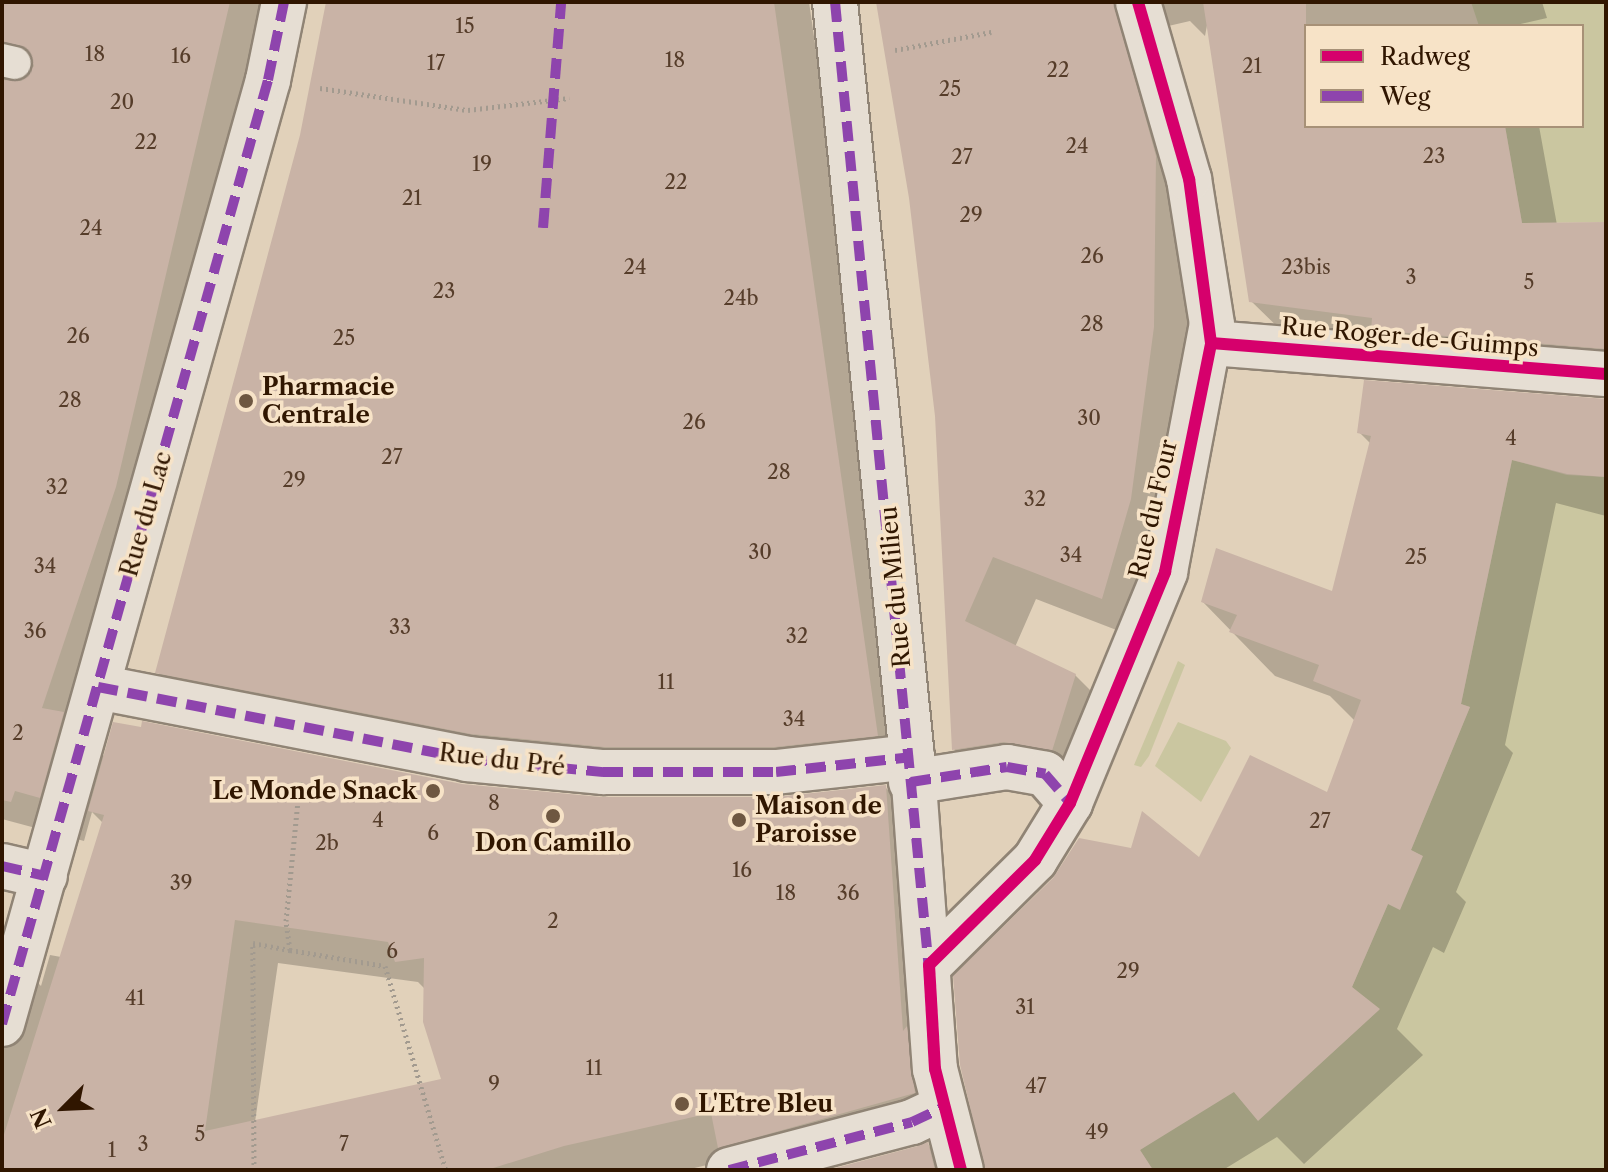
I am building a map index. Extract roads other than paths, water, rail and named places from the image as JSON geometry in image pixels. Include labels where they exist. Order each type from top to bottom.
[{"type":"street","name":"Rue du Lac","points":[[2,1024],[268,80],[284,2]]},
{"type":"street","name":"Rue du Milieu","points":[[835,2],[942,1108],[961,1170]]},
{"type":"street","name":"Rue du Four","points":[[929,965],[1035,860],[1070,803],[1165,572],[1211,343],[1189,179],[1138,2]]},
{"type":"street","name":"Rue Roger-de-Guimps","points":[[1211,343],[1606,374]]},
{"type":"street","name":"Rue du Pré","points":[[98,687],[467,759],[603,772],[1007,767],[1045,774],[1070,803]]},
{"type":"street","points":[[2,866],[45,876]]},
{"type":"street","points":[[729,1170],[912,1122],[942,1108]]},
{"type":"place","name":"Pharmacie Centrale","points":[[246,401]]},
{"type":"place","name":"Le Monde Snack","points":[[433,791]]},
{"type":"place","name":"Don Camillo","points":[[553,816]]},
{"type":"place","name":"Maison de Paroisse","points":[[739,820]]},
{"type":"place","name":"L'Etre Bleu","points":[[682,1104]]}]
